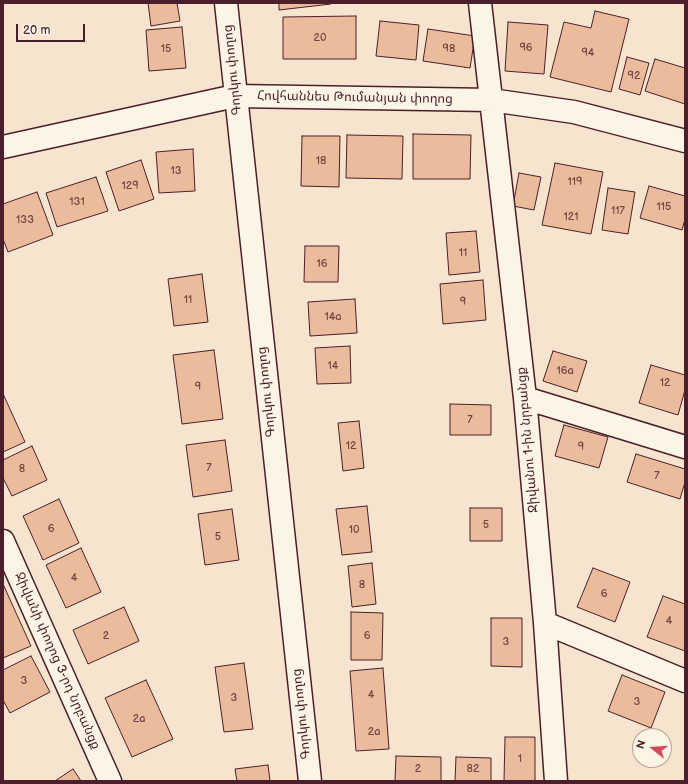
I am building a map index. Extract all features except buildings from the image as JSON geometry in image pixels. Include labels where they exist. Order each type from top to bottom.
[{"type":"street","name":"Գորկու փողոց","points":[[226,3],[310,781]]},
{"type":"street","name":"Ջիվանու 1-ին նրբանցք","points":[[480,3],[525,398],[545,623],[556,781]]},
{"type":"street","name":"Հովհաննես Թումանյան փողոց","points":[[3,147],[235,96],[491,100],[574,112],[685,141]]},
{"type":"street","points":[[525,398],[685,447]]},
{"type":"street","name":"Ջիվանի փողոց 3-րդ նրբանցք","points":[[3,542],[110,781]]},
{"type":"street","points":[[545,623],[685,681]]}]
